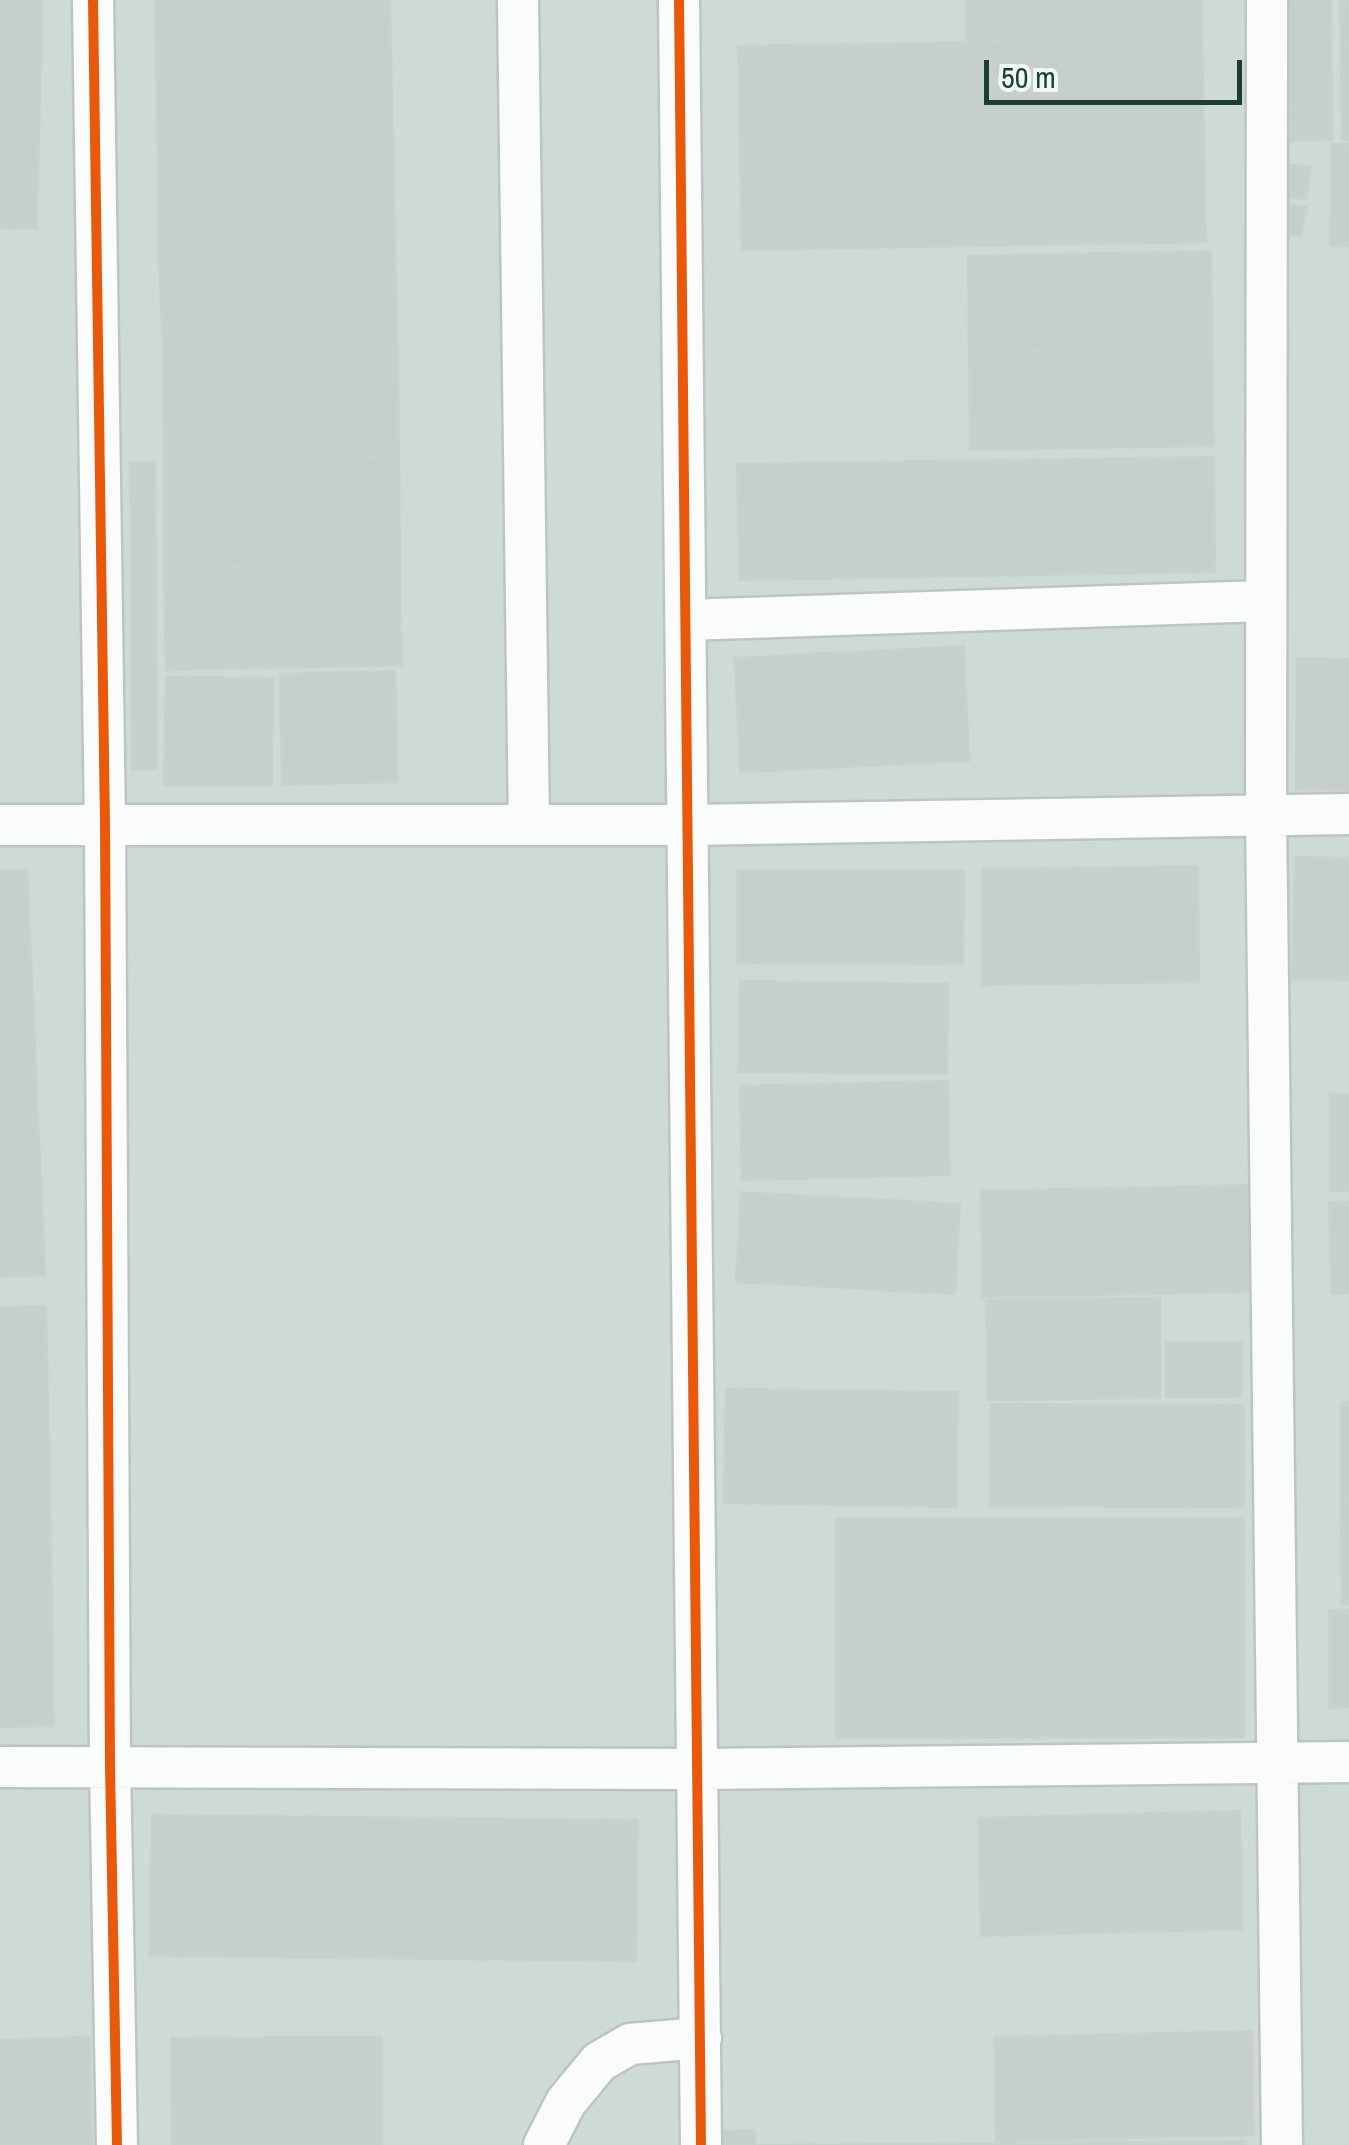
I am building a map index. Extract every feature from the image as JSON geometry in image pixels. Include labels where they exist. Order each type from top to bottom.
[{"type":"street","points":[[93,0],[105,824],[116,2145]]},
{"type":"street","points":[[518,0],[529,825]]},
{"type":"street","points":[[679,0],[701,2145]]},
{"type":"street","points":[[1267,0],[1264,601],[1282,2145]]},
{"type":"street","points":[[686,620],[1264,601]]},
{"type":"street","points":[[0,825],[688,825],[1349,814]]},
{"type":"street","points":[[0,1767],[697,1769],[1349,1762]]},
{"type":"street","points":[[544,2145],[566,2102],[599,2062],[630,2044],[701,2038]]},
{"type":"shaded area","points":[[0,0],[1349,0],[1349,2145],[0,2145]]},
{"type":"building","points":[[0,0],[42,0],[37,229],[0,228]]},
{"type":"building","points":[[155,0],[390,0],[391,52],[156,57]]},
{"type":"building","points":[[966,0],[1202,0],[1202,38],[967,42]]},
{"type":"building","points":[[1289,0],[1331,0],[1332,140],[1290,141]]},
{"type":"building","points":[[1340,0],[1349,0],[1349,45],[1341,45]]},
{"type":"building","points":[[1202,38],[1204,142],[740,151],[738,46]]},
{"type":"building","points":[[1341,45],[1349,45],[1349,140],[1342,140]]},
{"type":"building","points":[[391,52],[393,151],[158,157],[156,57]]},
{"type":"building","points":[[1204,142],[1206,242],[742,250],[740,151]]},
{"type":"building","points":[[1331,144],[1349,144],[1349,246],[1330,246]]},
{"type":"building","points":[[393,151],[395,253],[159,258],[158,157]]},
{"type":"building","points":[[1289,165],[1311,167],[1306,199],[1285,197]]},
{"type":"building","points":[[1280,203],[1307,208],[1301,237],[1274,232]]},
{"type":"building","points":[[1211,251],[1212,347],[969,352],[968,256]]},
{"type":"building","points":[[395,253],[398,348],[163,353],[159,258]]},
{"type":"building","points":[[1212,347],[1214,446],[970,450],[969,352]]},
{"type":"building","points":[[398,348],[399,457],[164,461],[163,353]]},
{"type":"building","points":[[399,457],[400,563],[164,568],[164,461]]},
{"type":"building","points":[[1214,457],[1215,572],[739,580],[737,464]]},
{"type":"building","points":[[130,462],[155,462],[157,769],[132,770]]},
{"type":"building","points":[[400,563],[401,665],[166,670],[164,568]]},
{"type":"building","points":[[964,646],[969,761],[740,772],[735,658]]},
{"type":"building","points":[[1297,658],[1349,659],[1349,790],[1296,790]]},
{"type":"building","points":[[395,671],[398,782],[282,785],[280,674]]},
{"type":"building","points":[[166,677],[273,678],[272,786],[164,785]]},
{"type":"building","points":[[1295,857],[1349,858],[1349,980],[1292,979]]},
{"type":"building","points":[[1198,866],[1199,982],[983,985],[982,869]]},
{"type":"building","points":[[27,870],[45,1276],[0,1277],[0,871]]},
{"type":"building","points":[[737,870],[964,871],[963,964],[737,963]]},
{"type":"building","points":[[740,981],[948,984],[947,1074],[738,1072]]},
{"type":"building","points":[[948,1081],[950,1175],[742,1180],[740,1086]]},
{"type":"building","points":[[1330,1094],[1349,1094],[1349,1191],[1330,1191]]},
{"type":"building","points":[[1249,1185],[1251,1292],[983,1297],[981,1191]]},
{"type":"building","points":[[741,1192],[960,1204],[955,1294],[736,1282]]},
{"type":"building","points":[[1329,1202],[1349,1202],[1349,1293],[1331,1294]]},
{"type":"building","points":[[1160,1298],[1160,1398],[987,1400],[986,1300]]},
{"type":"building","points":[[46,1306],[48,1407],[0,1408],[0,1307]]},
{"type":"building","points":[[1166,1342],[1242,1342],[1241,1397],[1166,1397]]},
{"type":"building","points":[[726,1389],[958,1392],[957,1507],[724,1503]]},
{"type":"building","points":[[1341,1402],[1349,1402],[1349,1497],[1341,1497]]},
{"type":"building","points":[[991,1404],[1244,1405],[1244,1507],[990,1506]]},
{"type":"building","points":[[48,1407],[50,1506],[0,1507],[0,1408]]},
{"type":"building","points":[[1341,1497],[1349,1497],[1349,1604],[1342,1604]]},
{"type":"building","points":[[50,1506],[52,1613],[0,1614],[0,1507]]},
{"type":"building","points":[[1244,1518],[1244,1737],[836,1738],[836,1519]]},
{"type":"building","points":[[1329,1610],[1349,1610],[1349,1707],[1329,1708]]},
{"type":"building","points":[[52,1613],[54,1726],[0,1727],[0,1614]]},
{"type":"building","points":[[1240,1811],[1242,1929],[981,1936],[978,1818]]},
{"type":"building","points":[[152,1815],[638,1820],[636,1961],[150,1956]]},
{"type":"building","points":[[1252,2031],[1254,2135],[996,2141],[994,2037]]},
{"type":"building","points":[[90,2037],[92,2144],[0,2145],[0,2040]]},
{"type":"building","points":[[382,2037],[382,2135],[172,2137],[171,2038]]},
{"type":"building","points":[[755,2130],[755,2145],[722,2145],[722,2131]]},
{"type":"building","points":[[382,2135],[382,2145],[172,2145],[172,2137]]},
{"type":"building","points":[[1246,2141],[1246,2145],[759,2145]]},
{"type":"cycle path","points":[[93,0],[117,2145]]},
{"type":"cycle path","points":[[679,0],[701,2145]]}]
